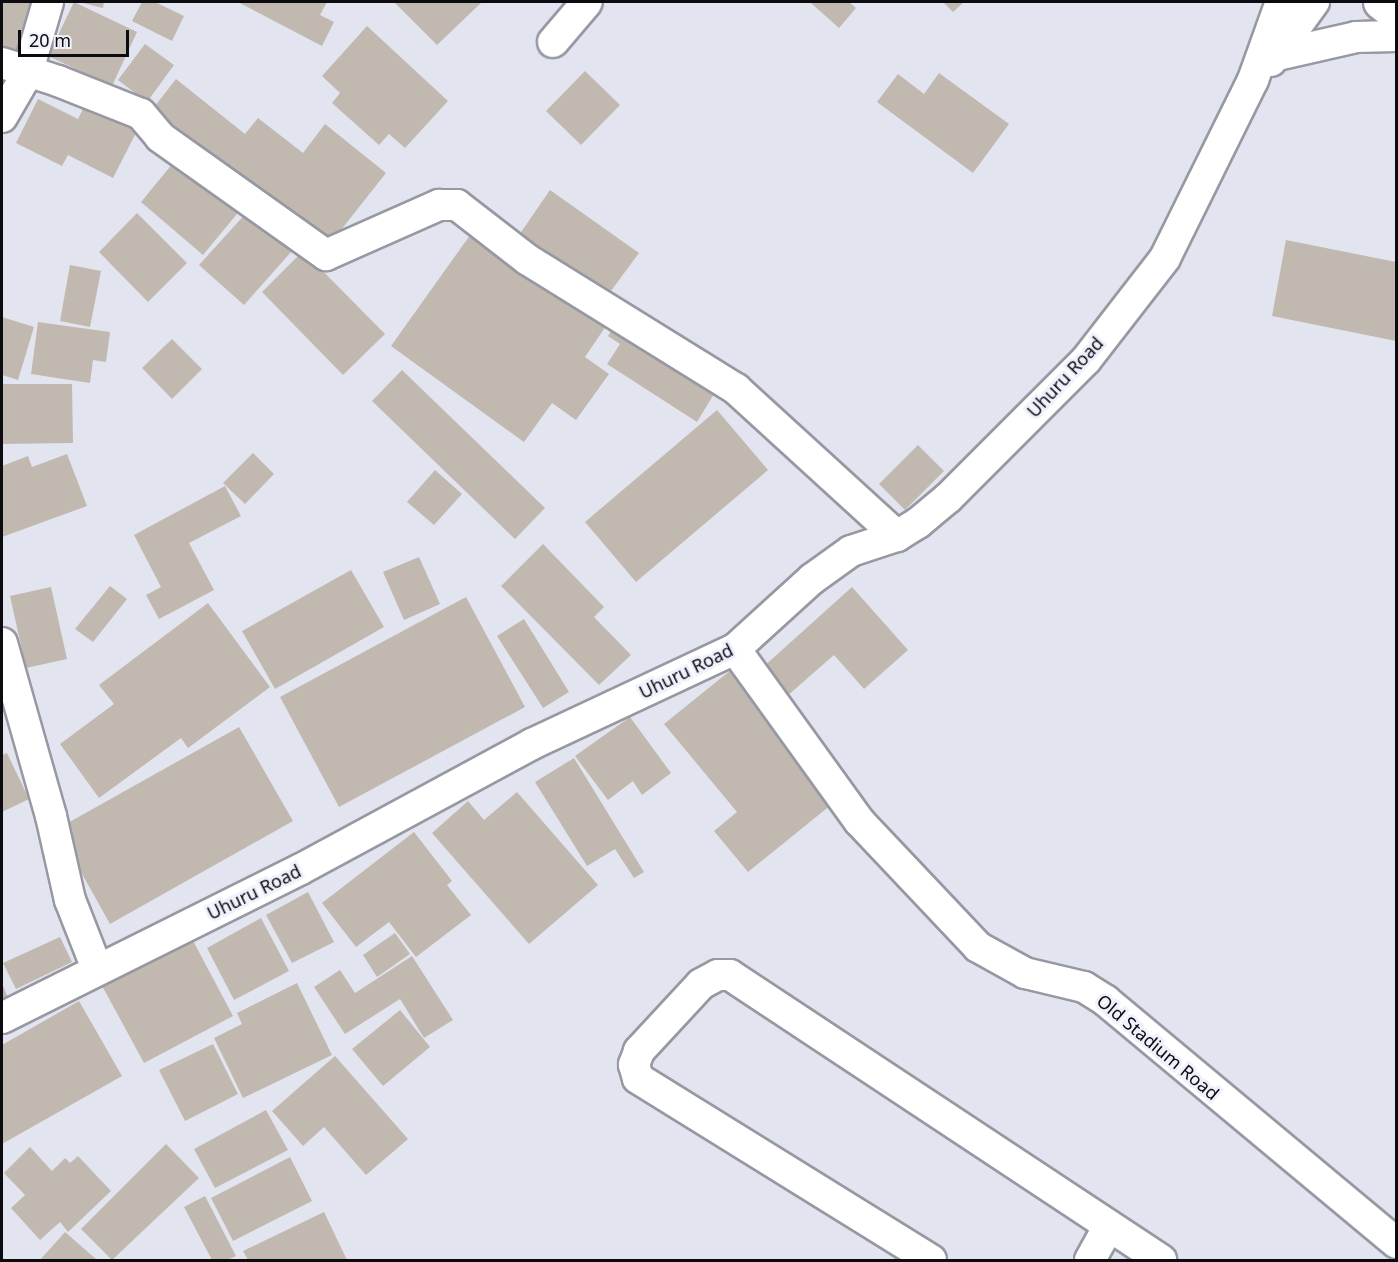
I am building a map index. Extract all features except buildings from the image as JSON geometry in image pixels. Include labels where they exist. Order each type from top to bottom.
[{"type":"street","points":[[2,117],[14,69],[48,2]]},
{"type":"street","points":[[554,42],[587,2]]},
{"type":"street","points":[[1253,80],[1277,55],[1314,2]]},
{"type":"street","points":[[1380,2],[1396,14]]},
{"type":"street","points":[[1253,80],[1276,7]]},
{"type":"street","points":[[1277,55],[1356,37],[1396,36]]},
{"type":"street","points":[[14,69],[58,81],[141,114],[160,137],[326,255],[439,205],[457,205],[528,260],[736,389],[897,536]]},
{"type":"street","name":"Uhuru Road","points":[[2,1018],[301,869],[532,744],[735,649],[812,579],[843,557],[897,536],[948,498],[1086,360],[1165,258],[1253,80]]},
{"type":"street","points":[[2,643],[7,692],[51,816],[70,900],[97,969]]},
{"type":"street","name":"Old Stadium Road","points":[[735,649],[859,821],[978,948],[1025,973],[1068,982],[1106,1001],[1396,1243]]},
{"type":"street","points":[[931,1260],[638,1078],[634,1065],[639,1051],[701,984],[718,975],[729,975],[1161,1260]]},
{"type":"street","points":[[1090,1260],[1109,1226]]}]
